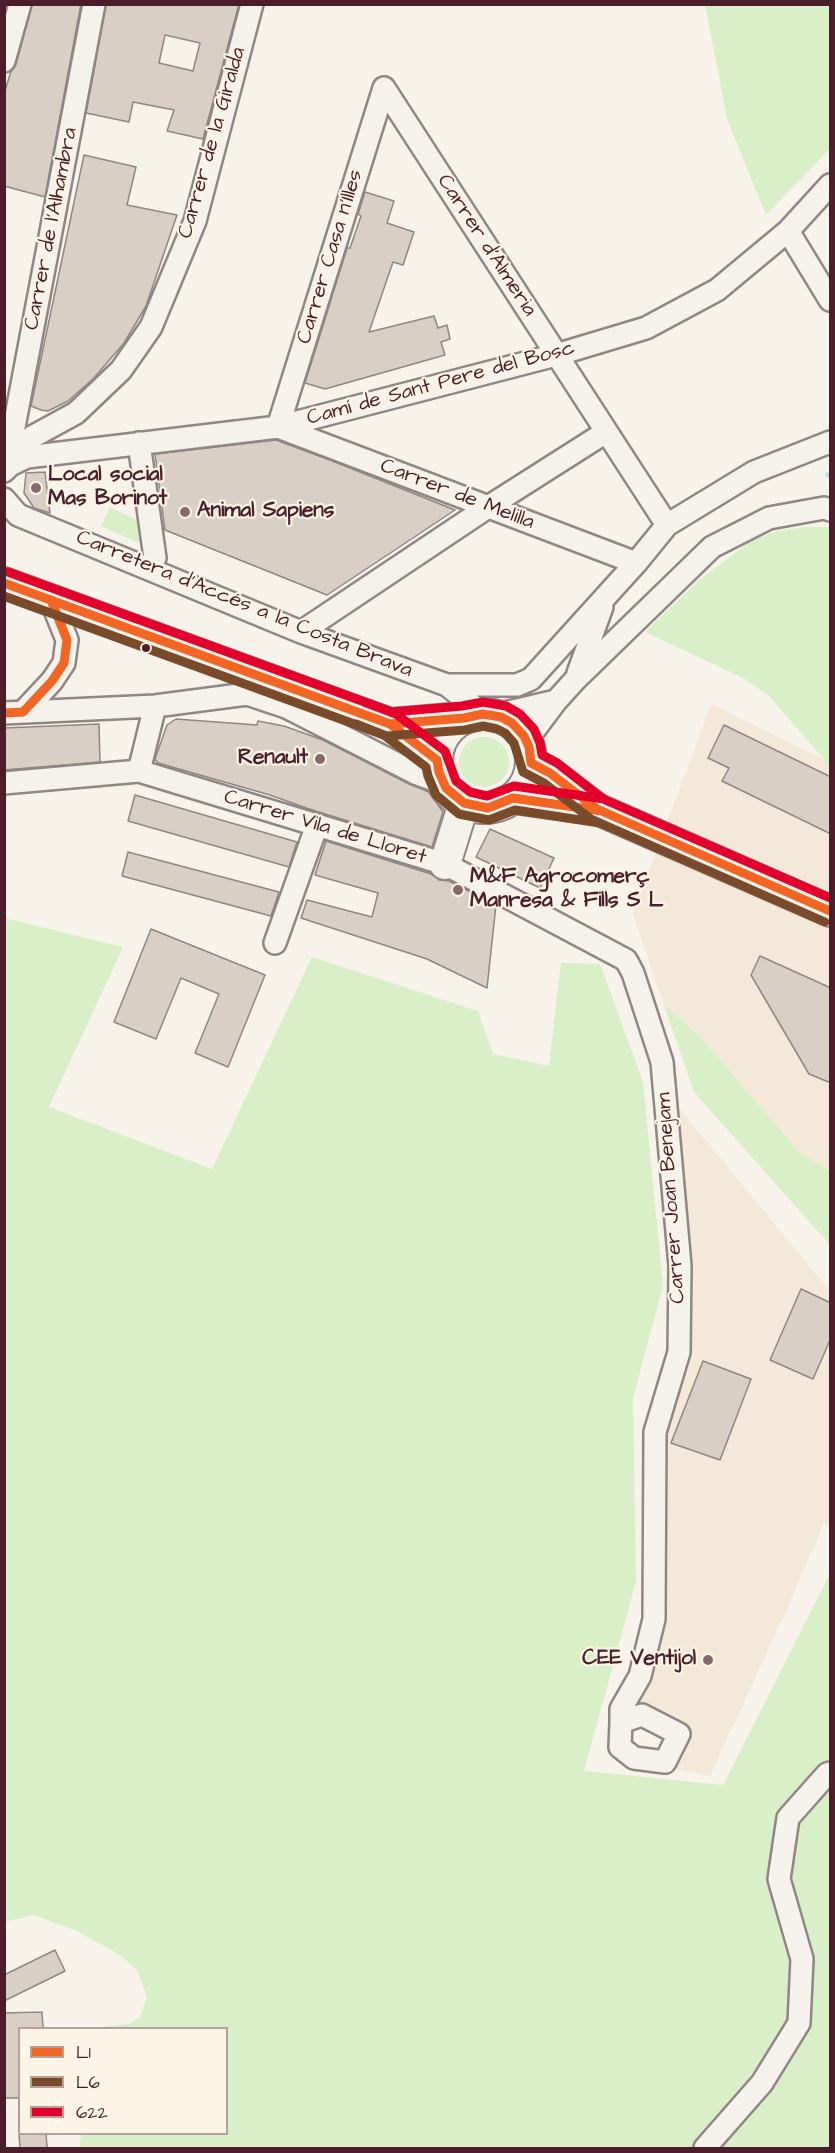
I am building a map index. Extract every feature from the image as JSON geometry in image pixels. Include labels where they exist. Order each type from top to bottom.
[{"type":"main road","points":[[4,583],[390,724],[448,782],[488,808],[513,798],[526,783],[529,752]]},
{"type":"main road","points":[[390,724],[481,716],[512,723],[520,731],[529,752],[550,773],[597,809],[831,911]]},
{"type":"main road","points":[[445,864],[448,782],[438,750],[444,737],[453,726],[481,716]]},
{"type":"main road","points":[[513,798],[597,809]]},
{"type":"street","points":[[4,61],[20,4]]},
{"type":"street","name":"Carrer de l'Alhambra","points":[[6,462],[94,4]]},
{"type":"street","name":"Carrer de la Giralda","points":[[6,462],[32,437],[76,413],[121,370],[151,327],[195,220],[252,4]]},
{"type":"street","name":"Carrer d'Almeria","points":[[384,88],[667,525]]},
{"type":"street","name":"Carrer Casa n'Illes","points":[[278,426],[384,88]]},
{"type":"street","name":"Camí de Sant Pere del Bosc","points":[[6,462],[27,457],[278,426],[556,355],[646,328],[717,290],[788,231],[831,185]]},
{"type":"street","points":[[788,231],[831,300]]},
{"type":"street","name":"Carrer de Melilla","points":[[278,426],[636,563]]},
{"type":"street","points":[[301,632],[488,507],[606,432]]},
{"type":"street","points":[[447,685],[517,685],[531,679],[636,563],[667,525],[754,472],[831,442]]},
{"type":"street","points":[[139,443],[155,558]]},
{"type":"street","name":"Carretera d'Accés a la Costa Brava","points":[[4,499],[18,515],[301,632],[447,685],[481,716]]},
{"type":"street","points":[[529,752],[556,701],[712,547],[769,518],[824,508],[831,510]]},
{"type":"street","points":[[575,681],[607,595]]},
{"type":"street","points":[[14,712],[52,681],[64,663],[67,640],[51,600]]},
{"type":"street","points":[[14,712],[155,706],[247,694],[286,707],[415,773],[448,782]]},
{"type":"street","points":[[481,716],[556,701]]},
{"type":"street","points":[[139,771],[155,706]]},
{"type":"street","name":"Carrer Vila de Lloret","points":[[4,783],[139,771],[445,864],[626,960]]},
{"type":"street","points":[[275,943],[317,825]]},
{"type":"street","name":"Carrer Joan Benejam","points":[[621,1722],[621,1708],[640,1677],[654,1619],[655,1432],[679,1352],[680,1266],[662,1062],[633,973],[626,960]]},
{"type":"street","points":[[705,2148],[762,2083],[799,2024],[802,1959],[778,1879],[788,1818],[827,1774],[831,1773]]},
{"type":"shaded area","points":[[711,704],[830,762],[830,1171],[800,1153],[697,1033],[664,1005],[633,914]]},
{"type":"shaded area","points":[[679,1108],[830,1291],[830,1525],[824,1523],[710,1776],[666,1767],[684,1726],[628,1707],[661,1620],[660,1433],[692,1345]]},
{"type":"green space","points":[[705,4],[830,5],[830,149],[766,215],[727,119]]},
{"type":"green space","points":[[110,507],[138,521],[139,543],[101,526]]},
{"type":"green space","points":[[830,527],[830,766],[769,696],[743,678],[645,632],[698,581],[748,543],[776,531]]},
{"type":"green space","points":[[479,737],[489,737],[502,744],[509,757],[509,767],[502,780],[489,787],[479,787],[470,783],[463,776],[459,767],[459,757],[463,748],[470,741]]},
{"type":"green space","points":[[5,918],[123,947],[49,1107],[212,1169],[312,957],[478,1011],[493,1054],[549,1066],[561,963],[600,964],[643,1082],[663,1286],[633,1398],[636,1582],[584,1771],[723,1785],[830,1574],[830,2148],[80,2148],[81,2135],[228,2135],[228,2027],[102,2027],[128,2024],[140,2017],[147,1997],[137,1970],[120,1955],[77,1931],[34,1915],[5,1922]]},
{"type":"green space","points":[[664,1005],[697,1033],[800,1153],[830,1171],[830,1245],[694,1092]]},
{"type":"building","points":[[32,4],[81,4],[45,197],[4,186],[4,94],[11,71],[16,64]]},
{"type":"building","points":[[106,4],[239,4],[203,139],[167,131],[174,110],[133,102],[129,122],[86,113]],"holes":[[[165,35],[200,43],[193,71],[159,63]]]},
{"type":"building","points":[[84,155],[136,167],[127,205],[177,215],[146,306],[124,343],[93,379],[68,401],[48,411],[41,410],[31,406]]},
{"type":"building","points":[[365,192],[394,201],[387,223],[414,232],[403,265],[393,262],[369,332],[434,316],[438,328],[447,325],[450,339],[441,342],[445,355],[325,389],[305,383],[347,248],[350,248],[361,216],[358,214]]},
{"type":"building","points":[[276,440],[455,510],[327,595],[165,530],[155,454]]},
{"type":"building","name":"Local social Mas Borinot","points":[[45,472],[50,513],[34,508],[24,493],[26,473]]},
{"type":"building","points":[[176,719],[257,725],[258,721],[284,726],[323,740],[429,792],[443,812],[432,847],[270,795],[158,763],[155,759],[167,725]]},
{"type":"building","points":[[99,724],[100,762],[4,770],[4,728]]},
{"type":"building","points":[[724,725],[831,777],[831,834],[722,781],[729,768],[708,758]]},
{"type":"building","points":[[135,795],[297,842],[289,867],[128,821]]},
{"type":"building","points":[[490,829],[554,858],[540,888],[476,857]]},
{"type":"building","points":[[326,841],[431,874],[439,880],[449,881],[496,905],[487,988],[427,959],[301,918],[307,900],[372,917],[378,893],[315,875]]},
{"type":"building","points":[[128,852],[279,892],[271,916],[122,876]]},
{"type":"building","points":[[151,929],[265,975],[228,1067],[195,1053],[219,994],[181,978],[156,1039],[114,1022]]},
{"type":"building","points":[[760,956],[831,988],[831,1083],[809,1074],[751,975]]},
{"type":"building","points":[[801,1289],[831,1303],[831,1338],[813,1379],[770,1360]]},
{"type":"building","points":[[703,1361],[751,1379],[720,1460],[671,1443]]},
{"type":"building","points":[[55,1950],[65,1971],[4,2001],[4,1975]]},
{"type":"building","points":[[42,2012],[43,2027],[18,2027],[18,2098],[4,2098],[4,2013]]},
{"type":"building","points":[[19,2135],[46,2135],[47,2148],[20,2148]]},
{"type":"transit line","name":"622","points":[[8,572],[392,712],[483,702],[506,706],[520,714],[534,729],[542,755],[557,763],[603,799],[830,898]]},
{"type":"transit line","name":"L1","points":[[4,583],[390,724],[464,718],[483,714],[501,717],[512,723],[524,736],[529,747],[531,763],[550,773],[597,809],[830,911]]},
{"type":"transit line","name":"L6","points":[[4,596],[387,736],[465,730],[483,726],[497,729],[505,733],[514,743],[523,772],[544,783],[591,819],[825,922]]},
{"type":"transit line","name":"L1","points":[[4,713],[23,712],[52,681],[64,663],[67,640],[51,600]]},
{"type":"transit line","name":"622","points":[[364,702],[396,714],[445,751],[456,781],[470,792],[487,796],[514,786],[604,799]]},
{"type":"transit line","name":"L1","points":[[360,713],[390,724],[437,760],[446,788],[464,803],[488,808],[513,798],[602,811]]},
{"type":"transit line","name":"L6","points":[[356,724],[384,735],[426,767],[436,795],[459,814],[489,820],[515,810],[600,823]]},
{"type":"place","name":"Local social Mas Borinot","points":[[36,488]]},
{"type":"place","name":"Animal Sapiens","points":[[185,512]]},
{"type":"place","name":"Renault","points":[[320,759]]},
{"type":"place","name":"M&F Agrocomerç Manresa & Fills S L","points":[[458,890]]},
{"type":"place","name":"CEE Ventijol","points":[[708,1660]]}]
